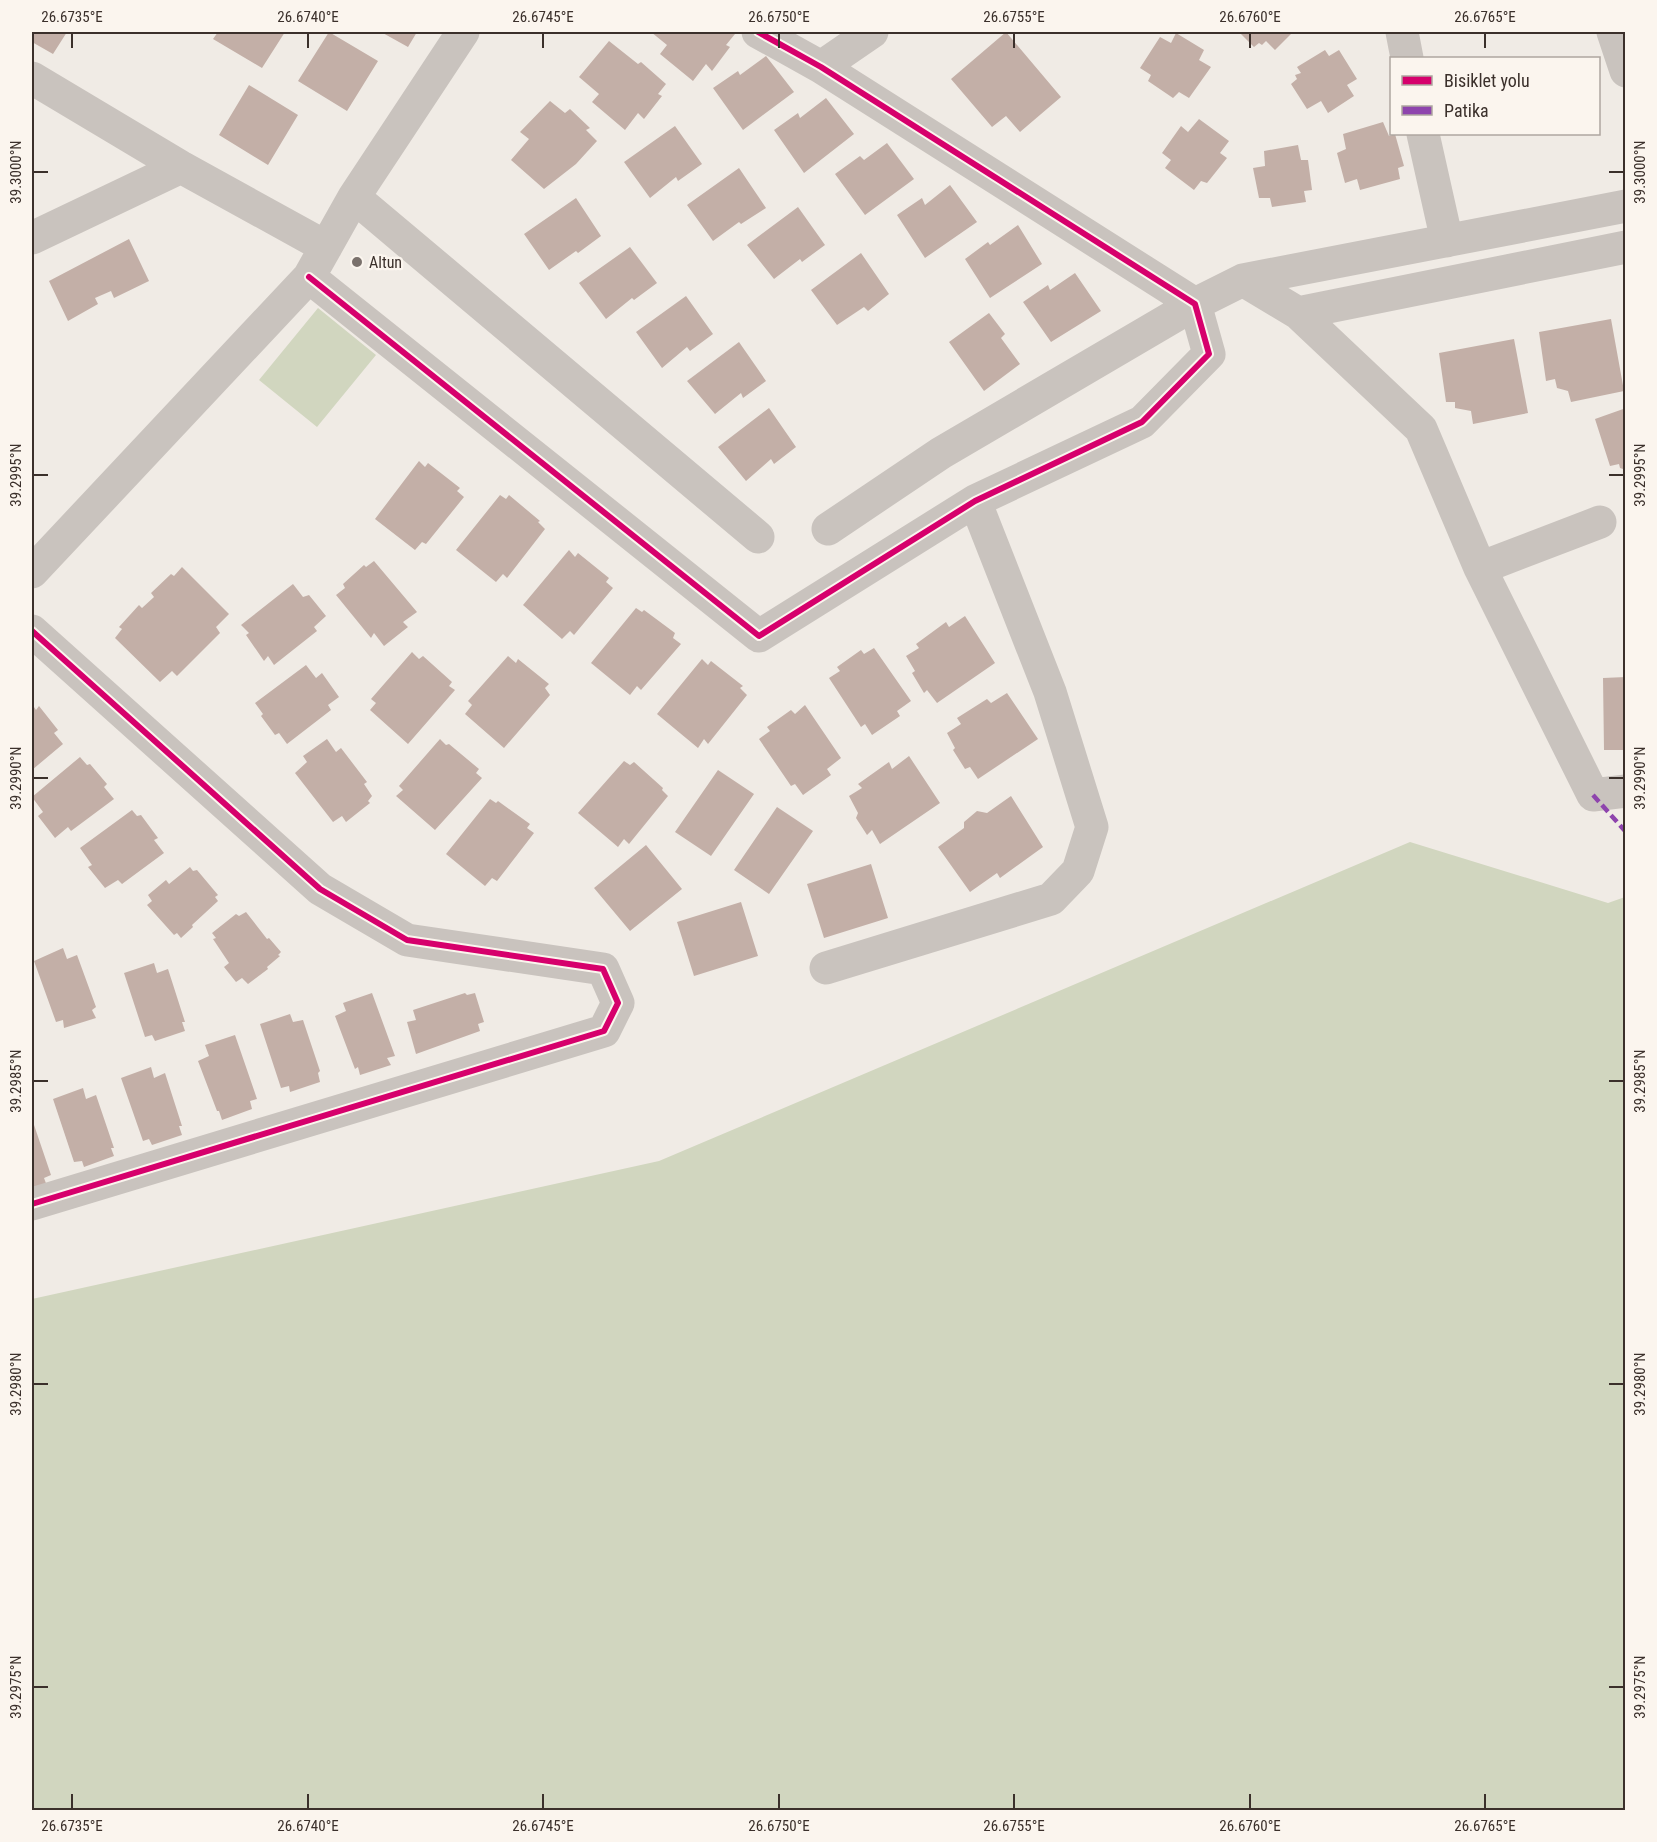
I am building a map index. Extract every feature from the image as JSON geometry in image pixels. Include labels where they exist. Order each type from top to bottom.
[{"type":"street","points":[[32,572],[309,277],[354,197],[463,32]]},
{"type":"street","points":[[309,277],[759,636],[975,501],[1142,422],[1209,354],[1195,304],[821,67],[759,32]]},
{"type":"street","points":[[821,67],[872,32]]},
{"type":"street","points":[[1402,32],[1407,57]]},
{"type":"street","points":[[1613,32],[1626,71]]},
{"type":"street","points":[[32,78],[181,167],[326,247]]},
{"type":"street","points":[[1423,135],[1447,241]]},
{"type":"street","points":[[32,238],[181,167]]},
{"type":"street","points":[[354,197],[758,537]]},
{"type":"street","points":[[828,529],[941,453],[1195,304],[1243,280],[1626,206]]},
{"type":"street","points":[[1298,313],[1626,247]]},
{"type":"street","points":[[1243,280],[1298,313],[1421,429],[1480,568],[1593,795],[1626,791]]},
{"type":"street","points":[[826,968],[1051,899],[1078,872],[1092,827],[1050,692],[975,501]]},
{"type":"street","points":[[1480,568],[1600,522]]},
{"type":"street","points":[[32,631],[320,889],[407,940],[603,969],[618,1003],[604,1032],[32,1204]]},
{"type":"green space","points":[[318,308],[376,355],[317,427],[259,380]]},
{"type":"green space","points":[[1410,842],[1608,903],[1625,897],[1625,1810],[32,1810],[32,1299],[659,1161]]},
{"type":"building","points":[[32,32],[67,32],[53,54],[32,42]]},
{"type":"building","points":[[218,32],[285,32],[262,68],[213,39]]},
{"type":"building","points":[[329,32],[378,61],[347,111],[298,81]]},
{"type":"building","points":[[381,32],[417,32],[408,47]]},
{"type":"building","points":[[651,32],[731,32],[735,34],[726,45],[730,47],[712,71],[706,64],[693,81],[660,54],[667,45]]},
{"type":"building","points":[[1006,32],[1061,97],[1020,132],[1006,116],[992,127],[951,79]]},
{"type":"building","points":[[1239,32],[1293,32],[1275,50],[1266,41],[1254,47]]},
{"type":"building","points":[[1176,33],[1204,50],[1199,60],[1211,67],[1189,98],[1179,92],[1173,98],[1148,81],[1151,75],[1140,68],[1160,37],[1171,43]]},
{"type":"building","points":[[609,41],[638,64],[641,62],[666,84],[658,94],[662,96],[644,119],[638,113],[625,130],[592,102],[599,94],[579,77]]},
{"type":"building","points":[[1325,50],[1329,56],[1339,50],[1357,79],[1347,85],[1354,96],[1328,113],[1321,101],[1307,109],[1291,84],[1297,79],[1295,75],[1301,73],[1297,67]]},
{"type":"building","points":[[766,56],[794,92],[743,130],[713,88],[738,71],[740,75]]},
{"type":"building","points":[[249,85],[298,115],[268,165],[219,135]]},
{"type":"building","points":[[826,98],[854,134],[804,173],[774,130],[798,113],[800,118]]},
{"type":"building","points":[[550,101],[565,113],[570,109],[590,128],[586,130],[597,141],[576,164],[544,189],[511,160],[529,139],[520,132]]},
{"type":"building","points":[[1199,119],[1229,141],[1220,153],[1227,158],[1207,183],[1201,181],[1194,190],[1165,168],[1171,160],[1162,153],[1181,126],[1188,132]]},
{"type":"building","points":[[1383,122],[1389,136],[1395,135],[1404,166],[1398,168],[1400,179],[1360,190],[1357,179],[1345,183],[1337,153],[1346,149],[1343,134]]},
{"type":"building","points":[[675,126],[702,164],[678,181],[676,177],[650,198],[624,162]]},
{"type":"building","points":[[887,143],[914,179],[865,215],[835,174],[860,156],[864,160]]},
{"type":"building","points":[[1298,145],[1301,160],[1308,160],[1312,190],[1304,191],[1306,202],[1272,207],[1270,198],[1259,198],[1253,168],[1265,166],[1264,151]]},
{"type":"building","points":[[739,168],[766,208],[741,224],[739,222],[713,241],[687,205]]},
{"type":"building","points":[[950,185],[977,222],[925,258],[897,215],[922,198],[925,205]]},
{"type":"building","points":[[576,198],[601,236],[549,270],[524,234]]},
{"type":"building","points":[[798,207],[825,245],[802,262],[800,259],[774,279],[747,245]]},
{"type":"building","points":[[1018,225],[1042,264],[990,298],[965,259],[988,242],[990,245]]},
{"type":"building","points":[[129,239],[149,281],[114,298],[111,291],[95,298],[98,304],[68,321],[49,281]]},
{"type":"building","points":[[630,247],[657,283],[634,300],[632,298],[606,319],[579,283]]},
{"type":"building","points":[[861,253],[889,294],[868,311],[864,307],[837,325],[811,290]]},
{"type":"building","points":[[1075,273],[1101,311],[1051,342],[1023,302],[1048,285],[1050,290]]},
{"type":"building","points":[[686,296],[713,334],[690,351],[687,347],[662,368],[636,332]]},
{"type":"building","points":[[989,313],[1005,334],[1001,338],[1020,364],[984,391],[949,342]]},
{"type":"building","points":[[1611,319],[1624,391],[1571,402],[1568,391],[1557,388],[1555,379],[1546,381],[1539,332]]},
{"type":"building","points":[[1514,339],[1528,413],[1473,424],[1471,411],[1455,408],[1455,402],[1446,402],[1439,353]]},
{"type":"building","points":[[739,342],[766,381],[743,398],[741,393],[715,414],[687,381]]},
{"type":"building","points":[[769,408],[796,447],[774,464],[771,459],[746,481],[718,447]]},
{"type":"building","points":[[1626,408],[1626,470],[1620,468],[1619,464],[1610,466],[1595,419]]},
{"type":"building","points":[[419,461],[425,467],[428,463],[460,488],[457,491],[464,497],[426,544],[422,542],[415,550],[375,519]]},
{"type":"building","points":[[500,495],[506,499],[509,495],[540,521],[538,522],[545,529],[507,578],[503,574],[496,582],[456,550]]},
{"type":"building","points":[[569,550],[575,557],[578,553],[609,578],[606,582],[613,588],[574,635],[570,631],[562,639],[523,605]]},
{"type":"building","points":[[374,561],[417,612],[403,622],[408,627],[384,646],[374,633],[371,638],[336,595],[345,588],[343,584],[364,565],[366,567]]},
{"type":"building","points":[[182,567],[229,614],[216,627],[220,633],[177,676],[172,671],[160,682],[115,638],[122,629],[119,627],[139,605],[142,608],[154,597],[151,593]]},
{"type":"building","points":[[293,584],[303,597],[309,595],[326,616],[314,627],[317,631],[274,665],[268,656],[264,661],[246,635],[249,633],[241,625]]},
{"type":"building","points":[[636,608],[642,612],[644,610],[675,633],[673,638],[681,644],[641,690],[637,686],[630,695],[591,663]]},
{"type":"building","points":[[965,616],[995,663],[937,703],[927,690],[924,693],[912,673],[915,671],[906,656],[919,648],[916,644],[946,622],[949,627]]},
{"type":"building","points":[[874,648],[911,701],[897,711],[900,716],[872,735],[865,724],[861,727],[829,678],[840,671],[837,667],[861,650],[864,654]]},
{"type":"building","points":[[412,652],[419,659],[423,656],[452,682],[449,686],[455,690],[408,744],[370,710],[376,703],[371,699]]},
{"type":"building","points":[[508,656],[516,663],[518,659],[549,684],[545,688],[550,695],[504,748],[465,714],[472,705],[468,701]]},
{"type":"building","points":[[702,659],[708,665],[711,661],[743,686],[740,688],[747,695],[708,744],[704,739],[698,748],[657,714]]},
{"type":"building","points":[[306,665],[316,678],[322,673],[339,697],[328,705],[331,710],[287,744],[279,733],[275,735],[261,716],[263,714],[255,703]]},
{"type":"building","points":[[1626,677],[1626,750],[1604,750],[1603,678]]},
{"type":"building","points":[[1007,693],[1038,739],[978,779],[970,767],[965,769],[953,750],[955,748],[947,733],[961,724],[957,718],[987,699],[991,703]]},
{"type":"building","points":[[32,704],[36,710],[39,706],[58,730],[54,733],[63,744],[32,770]]},
{"type":"building","points":[[805,705],[841,758],[827,769],[831,775],[803,795],[795,784],[791,786],[759,739],[770,731],[767,727],[791,710],[795,714]]},
{"type":"building","points":[[327,739],[336,752],[341,748],[367,782],[364,784],[372,796],[368,801],[370,803],[346,822],[342,816],[333,822],[295,773],[307,762],[303,756]]},
{"type":"building","points":[[440,739],[479,769],[476,773],[482,778],[435,830],[396,796],[403,790],[399,786]]},
{"type":"building","points":[[909,756],[940,803],[880,844],[872,830],[867,835],[856,818],[858,813],[849,796],[862,788],[858,784],[889,762],[892,769]]},
{"type":"building","points":[[80,757],[87,765],[90,764],[107,784],[104,787],[114,799],[71,831],[68,827],[55,838],[38,816],[43,812],[32,797]]},
{"type":"building","points":[[624,761],[630,765],[634,762],[663,788],[662,790],[668,796],[629,844],[624,839],[618,847],[578,813]]},
{"type":"building","points":[[718,770],[754,794],[711,856],[675,832]]},
{"type":"building","points":[[1011,796],[1043,847],[1000,878],[997,873],[970,892],[938,847],[964,828],[964,822],[977,811],[987,813]]},
{"type":"building","points":[[490,799],[496,803],[498,801],[530,824],[527,828],[534,833],[497,881],[492,878],[485,886],[446,854]]},
{"type":"building","points":[[777,807],[813,831],[769,894],[734,870]]},
{"type":"building","points":[[132,810],[137,816],[141,815],[158,838],[154,840],[164,853],[122,884],[118,880],[105,888],[88,867],[92,865],[80,848]]},
{"type":"building","points":[[646,845],[682,889],[630,931],[594,888]]},
{"type":"building","points":[[871,864],[888,918],[824,938],[807,884]]},
{"type":"building","points":[[190,867],[193,871],[197,870],[218,895],[215,897],[218,901],[181,938],[177,933],[174,935],[147,905],[152,901],[148,895],[166,880],[169,884]]},
{"type":"building","points":[[741,902],[758,956],[694,976],[677,922]]},
{"type":"building","points":[[246,912],[267,939],[269,938],[281,952],[278,955],[280,956],[267,967],[268,969],[248,984],[242,978],[236,982],[224,967],[229,963],[213,939],[216,938],[212,933],[236,914],[239,916]]},
{"type":"building","points":[[63,948],[67,959],[77,955],[96,1007],[92,1010],[96,1018],[64,1028],[63,1020],[56,1022],[34,961]]},
{"type":"building","points":[[154,963],[157,973],[168,969],[185,1022],[182,1022],[185,1031],[155,1041],[152,1035],[145,1037],[124,973]]},
{"type":"building","points":[[372,993],[395,1056],[387,1058],[391,1065],[360,1075],[358,1067],[355,1069],[335,1016],[346,1011],[343,1003]]},
{"type":"building","points":[[465,993],[467,995],[475,993],[484,1022],[478,1024],[480,1031],[416,1054],[407,1022],[416,1020],[413,1010]]},
{"type":"building","points":[[290,1014],[293,1022],[303,1020],[320,1071],[318,1073],[320,1082],[290,1092],[289,1086],[281,1088],[260,1024]]},
{"type":"building","points":[[235,1035],[257,1099],[250,1101],[252,1109],[222,1120],[198,1061],[209,1056],[205,1045]]},
{"type":"building","points":[[151,1067],[154,1078],[165,1073],[182,1126],[179,1126],[182,1135],[152,1145],[149,1139],[143,1141],[121,1078]]},
{"type":"building","points":[[83,1088],[86,1099],[96,1095],[114,1148],[111,1148],[114,1156],[84,1167],[82,1161],[74,1162],[53,1099]]},
{"type":"building","points":[[32,1119],[51,1175],[44,1178],[47,1186],[32,1191]]},
{"type":"marked path","points":[[1593,795],[1626,832]]},
{"type":"cycle path","points":[[309,277],[759,636],[975,501],[1142,422],[1209,354],[1195,304],[821,67],[758,32]]},
{"type":"cycle path","points":[[32,631],[320,889],[407,940],[603,969],[618,1003],[604,1031],[32,1204]]},
{"type":"place","name":"Altun","points":[[357,262]]}]
